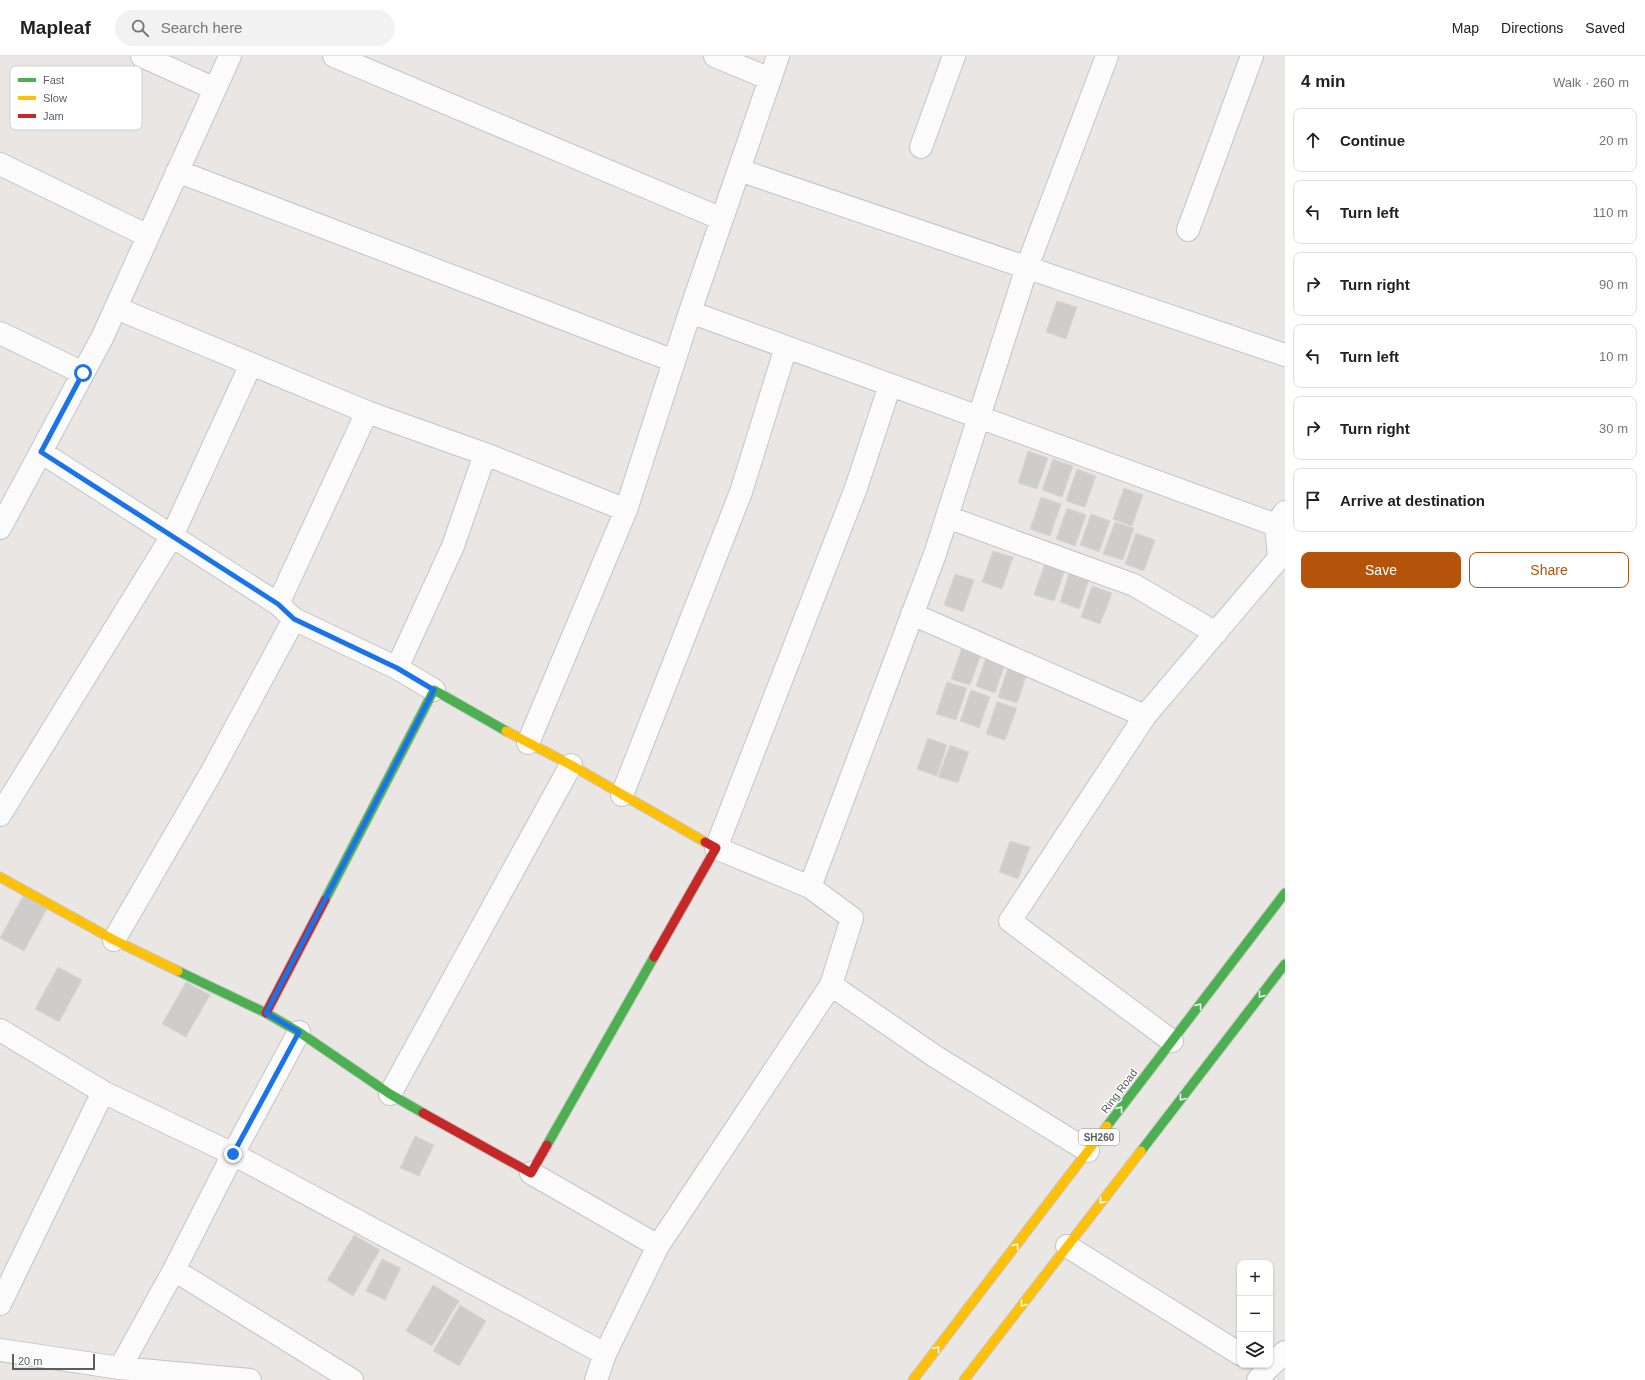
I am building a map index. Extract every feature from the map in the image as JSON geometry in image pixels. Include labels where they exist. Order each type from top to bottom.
[{"type":"main road","points":[[0,877],[114,940],[266,1013],[299,1032],[390,1094],[531,1173],[716,848],[572,765],[528,743],[434,690],[266,1013]]},
{"type":"main road","name":"Ring Road","points":[[913,1380],[1285,893]]},
{"type":"main road","points":[[964,1380],[1285,964]]},
{"type":"street","points":[[142,56],[215,89]]},
{"type":"street","points":[[2,520],[41,452],[102,338],[230,56]]},
{"type":"street","points":[[334,56],[722,219]]},
{"type":"street","points":[[716,56],[770,79]]},
{"type":"street","points":[[528,743],[626,510],[690,312],[778,56]]},
{"type":"street","points":[[921,147],[954,56]]},
{"type":"street","points":[[810,887],[935,554],[1027,267],[1108,56]]},
{"type":"street","points":[[1188,230],[1252,56]]},
{"type":"street","points":[[0,164],[148,236]]},
{"type":"street","points":[[738,170],[1285,355]]},
{"type":"street","points":[[177,171],[674,362]]},
{"type":"street","points":[[116,308],[367,412],[485,454],[626,510]]},
{"type":"street","points":[[690,312],[890,385],[1282,523],[1279,558],[1145,716],[1010,921],[1172,1041]]},
{"type":"street","points":[[0,333],[83,373]]},
{"type":"street","points":[[622,795],[741,492],[786,347]]},
{"type":"street","points":[[0,815],[172,536],[251,364]]},
{"type":"street","points":[[596,1380],[605,1354],[658,1246],[830,985],[852,918],[810,887],[716,848],[856,488],[890,385]]},
{"type":"street","points":[[114,940],[211,773],[286,612],[367,412]]},
{"type":"street","points":[[41,452],[172,536],[286,612],[397,668],[434,690]]},
{"type":"street","points":[[397,668],[454,546],[485,454]]},
{"type":"street","points":[[947,517],[1134,585],[1216,633]]},
{"type":"street","points":[[912,614],[1145,716]]},
{"type":"street","points":[[390,1094],[572,765]]},
{"type":"street","points":[[830,985],[936,1057],[1088,1152]]},
{"type":"street","points":[[0,1030],[103,1092],[233,1154],[605,1354]]},
{"type":"street","points":[[120,1368],[174,1270],[233,1154],[299,1032]]},
{"type":"street","points":[[0,1304],[103,1092]]},
{"type":"street","points":[[531,1173],[658,1246]]},
{"type":"street","points":[[1067,1246],[1237,1352]]},
{"type":"street","points":[[174,1270],[352,1380]]},
{"type":"street","points":[[0,1350],[120,1368],[250,1380]]},
{"type":"street","points":[[1266,1374],[1285,1352]]},
{"type":"building","points":[[1057,301],[1077,307],[1066,339],[1046,332]]},
{"type":"building","points":[[1028,451],[1048,458],[1037,489],[1018,483]]},
{"type":"building","points":[[1053,459],[1073,466],[1062,497],[1042,490]]},
{"type":"building","points":[[1077,469],[1096,476],[1085,507],[1066,501]]},
{"type":"building","points":[[1124,488],[1143,495],[1132,526],[1113,519]]},
{"type":"building","points":[[1041,497],[1061,504],[1050,536],[1030,529]]},
{"type":"building","points":[[1067,508],[1086,515],[1075,546],[1056,539]]},
{"type":"building","points":[[1091,514],[1110,521],[1099,552],[1080,545]]},
{"type":"building","points":[[1115,522],[1134,528],[1123,560],[1103,554]]},
{"type":"building","points":[[1136,533],[1155,540],[1144,571],[1125,564]]},
{"type":"building","points":[[993,551],[1013,557],[1002,589],[982,582]]},
{"type":"building","points":[[1045,563],[1065,570],[1054,601],[1034,595]]},
{"type":"building","points":[[1070,571],[1090,577],[1079,609],[1060,602]]},
{"type":"building","points":[[955,574],[974,580],[963,612],[944,605]]},
{"type":"building","points":[[1092,586],[1112,593],[1100,624],[1081,617]]},
{"type":"building","points":[[962,647],[981,654],[970,685],[951,679]]},
{"type":"building","points":[[987,655],[1006,661],[995,693],[976,686]]},
{"type":"building","points":[[1009,665],[1028,672],[1017,703],[998,697]]},
{"type":"building","points":[[947,682],[967,688],[956,720],[936,714]]},
{"type":"building","points":[[971,690],[990,697],[979,728],[960,721]]},
{"type":"building","points":[[997,702],[1017,708],[1005,740],[986,734]]},
{"type":"building","points":[[928,738],[947,745],[937,776],[917,769]]},
{"type":"building","points":[[950,745],[969,752],[958,783],[938,777]]},
{"type":"building","points":[[1010,841],[1030,847],[1018,879],[999,872]]},
{"type":"building","points":[[23,896],[47,909],[24,951],[0,938]]},
{"type":"building","points":[[58,967],[82,980],[59,1022],[35,1009]]},
{"type":"building","points":[[186,982],[210,995],[186,1037],[162,1024]]},
{"type":"building","points":[[415,1136],[434,1145],[419,1176],[400,1168]]},
{"type":"building","points":[[354,1235],[380,1250],[353,1296],[327,1280]]},
{"type":"building","points":[[382,1259],[401,1268],[385,1300],[366,1291]]},
{"type":"building","points":[[433,1285],[459,1301],[432,1346],[406,1331]]},
{"type":"building","points":[[460,1305],[486,1321],[459,1366],[433,1351]]},
{"type":"traffic: fast","points":[[325,900],[434,690],[506,731]]},
{"type":"traffic: fast","points":[[1107,1126],[1285,893]]},
{"type":"traffic: fast","points":[[547,1145],[654,957]]},
{"type":"traffic: fast","points":[[1141,1151],[1285,964]]},
{"type":"traffic: fast","points":[[178,971],[266,1013],[299,1032],[390,1094],[423,1113]]},
{"type":"traffic: slow","points":[[506,731],[571,765],[705,842]]},
{"type":"traffic: slow","points":[[0,877],[114,940],[178,971]]},
{"type":"traffic: slow","points":[[913,1380],[1107,1126]]},
{"type":"traffic: slow","points":[[964,1380],[1141,1151]]},
{"type":"traffic: jam","points":[[654,957],[716,848],[705,842]]},
{"type":"traffic: jam","points":[[266,1013],[325,900]]},
{"type":"traffic: jam","points":[[423,1113],[531,1173],[547,1145]]},
{"type":"route","points":[[83,373],[41,452],[278,604],[294,619],[397,668],[434,690],[266,1013],[299,1032],[233,1154]]}]
